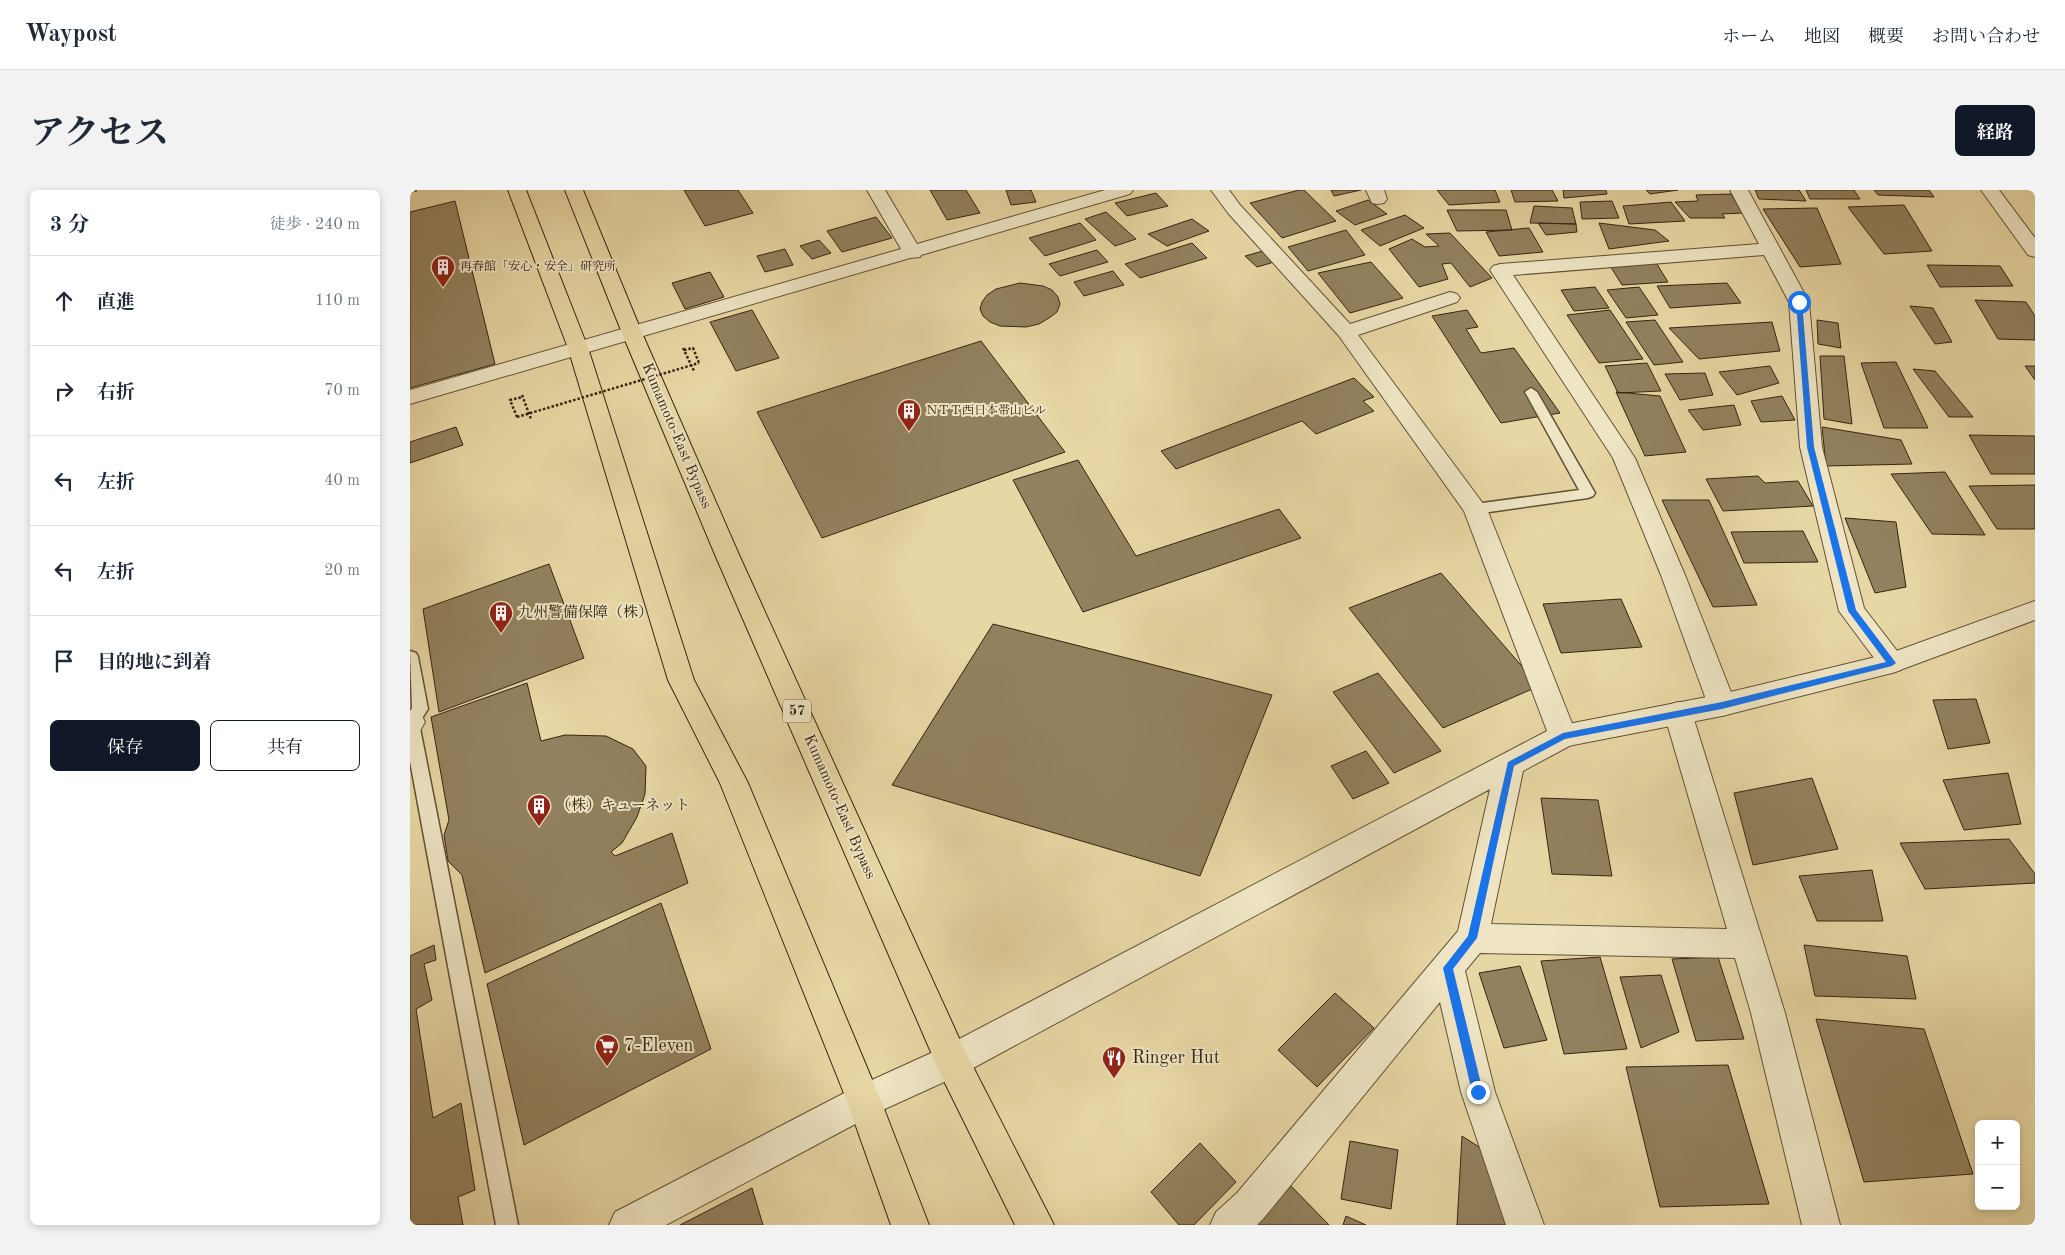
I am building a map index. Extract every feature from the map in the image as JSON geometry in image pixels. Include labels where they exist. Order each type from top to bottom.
[{"type":"highway","points":[[517,190],[578,348],[681,680],[734,783],[864,1101],[910,1225]]},
{"type":"highway","name":"Kumamoto-East Bypass","points":[[574,190],[632,333],[728,557],[952,1061],[1035,1225]]},
{"type":"street","points":[[876,190],[913,253]]},
{"type":"street","points":[[410,397],[913,253],[1048,204],[1124,190]]},
{"type":"street","points":[[1220,190],[1234,209],[1346,332],[1475,509],[1563,736]]},
{"type":"street","points":[[1739,190],[1799,302],[1811,447],[1852,611],[1892,663]]},
{"type":"street","points":[[1990,190],[2035,251]]},
{"type":"street","points":[[1722,705],[1673,575],[1624,458],[1500,270],[1771,250]]},
{"type":"street","points":[[1346,332],[1450,298]]},
{"type":"street","points":[[628,1225],[864,1101],[952,1061],[1563,736],[1722,705],[1892,663],[2035,610]]},
{"type":"street","points":[[1678,713],[1768,1013],[1821,1225]]},
{"type":"street","points":[[1229,1225],[1256,1198],[1472,938],[1510,764]]},
{"type":"street","points":[[1472,938],[1748,944]]},
{"type":"street","points":[[1448,968],[1478,1092],[1525,1225]]},
{"type":"lane","points":[[1475,509],[1588,493],[1531,392]]},
{"type":"lane","points":[[410,657],[420,708],[411,723],[507,1225]]},
{"type":"path","points":[[410,192],[418,190]]},
{"type":"path","points":[[681,344],[694,371]]},
{"type":"path","points":[[523,397],[510,400],[517,417],[699,363],[692,348],[684,350]]},
{"type":"path","points":[[520,390],[531,419]]},
{"type":"building","points":[[684,190],[738,190],[753,213],[705,226]]},
{"type":"building","points":[[930,190],[966,190],[980,213],[947,220]]},
{"type":"building","points":[[1006,190],[1031,190],[1036,202],[1011,205]]},
{"type":"building","points":[[1304,190],[1336,221],[1282,238],[1250,203]]},
{"type":"building","points":[[1331,190],[1361,190],[1334,196]]},
{"type":"building","points":[[1437,190],[1495,190],[1500,202],[1449,205]]},
{"type":"building","points":[[1511,190],[1552,190],[1558,201],[1515,202]]},
{"type":"building","points":[[1563,190],[1606,190],[1607,194],[1564,198]]},
{"type":"building","points":[[1646,190],[1678,190],[1650,194]]},
{"type":"building","points":[[1755,190],[1799,190],[1806,201],[1759,199]]},
{"type":"building","points":[[1806,190],[1854,190],[1860,199],[1810,199]]},
{"type":"building","points":[[1874,190],[1929,190],[1934,197],[1878,195]]},
{"type":"building","points":[[1156,193],[1168,206],[1127,216],[1115,203]]},
{"type":"building","points":[[1731,194],[1743,213],[1722,214],[1725,218],[1690,218],[1675,202],[1698,201],[1696,195]]},
{"type":"building","points":[[1368,200],[1387,214],[1355,225],[1336,211]]},
{"type":"building","name":"再春館「安心・安全」研究所","points":[[455,201],[495,364],[410,388],[410,212]]},
{"type":"building","points":[[1612,201],[1619,218],[1582,219],[1580,202]]},
{"type":"building","points":[[1671,202],[1685,221],[1629,224],[1623,206]]},
{"type":"building","points":[[1904,205],[1932,251],[1884,254],[1848,207]]},
{"type":"building","points":[[1534,206],[1572,208],[1576,224],[1530,223]]},
{"type":"building","points":[[1817,208],[1841,264],[1800,267],[1763,209]]},
{"type":"building","points":[[1447,210],[1506,210],[1512,230],[1457,231]]},
{"type":"building","points":[[1106,212],[1136,239],[1115,246],[1085,219]]},
{"type":"building","points":[[1405,215],[1424,228],[1380,246],[1361,230]]},
{"type":"building","points":[[876,217],[892,238],[842,252],[827,231]]},
{"type":"building","points":[[1192,219],[1209,231],[1167,246],[1148,234]]},
{"type":"building","points":[[1080,223],[1096,240],[1045,256],[1029,238]]},
{"type":"building","points":[[1538,223],[1576,224],[1577,232],[1546,235]]},
{"type":"building","points":[[1599,223],[1655,230],[1669,241],[1609,249]]},
{"type":"building","points":[[1529,228],[1543,252],[1499,256],[1486,232]]},
{"type":"building","points":[[1346,230],[1365,255],[1308,271],[1288,247]]},
{"type":"building","points":[[1450,233],[1492,278],[1470,287],[1451,263],[1442,264],[1448,279],[1419,287],[1389,249],[1412,239],[1425,247],[1439,246],[1426,234]]},
{"type":"building","points":[[819,240],[831,253],[812,259],[800,246]]},
{"type":"building","points":[[1192,243],[1207,258],[1140,278],[1125,264]]},
{"type":"building","points":[[785,249],[793,265],[765,272],[757,256]]},
{"type":"building","points":[[1270,249],[1271,263],[1257,267],[1245,256]]},
{"type":"building","points":[[1097,250],[1108,262],[1060,276],[1049,264]]},
{"type":"building","points":[[1655,261],[1668,282],[1622,285],[1609,264]]},
{"type":"building","points":[[1371,262],[1403,298],[1350,313],[1318,273]]},
{"type":"building","points":[[1927,265],[2000,266],[2013,286],[1940,287]]},
{"type":"building","points":[[1113,271],[1124,285],[1084,296],[1074,282]]},
{"type":"building","points":[[710,272],[724,297],[685,309],[672,283]]},
{"type":"building","points":[[1020,283],[1043,286],[1052,290],[1058,297],[1060,304],[1057,312],[1039,324],[1026,327],[1000,326],[990,322],[983,316],[980,309],[987,295],[996,289]]},
{"type":"building","points":[[1727,283],[1741,303],[1670,308],[1657,286]]},
{"type":"building","points":[[1595,287],[1609,308],[1574,311],[1561,290]]},
{"type":"building","points":[[1639,287],[1658,315],[1626,318],[1607,290]]},
{"type":"building","points":[[1975,300],[2026,302],[2035,316],[2035,340],[1998,339]]},
{"type":"building","points":[[1910,306],[1933,308],[1952,342],[1935,344]]},
{"type":"building","points":[[752,310],[779,358],[736,371],[710,322]]},
{"type":"building","points":[[1467,310],[1478,327],[1466,329],[1481,353],[1514,348],[1560,413],[1501,423],[1432,316]]},
{"type":"building","points":[[1610,310],[1643,359],[1599,363],[1567,315]]},
{"type":"building","points":[[1655,320],[1683,362],[1654,365],[1626,322]]},
{"type":"building","points":[[1817,320],[1838,323],[1841,348],[1818,344]]},
{"type":"building","points":[[1772,322],[1780,351],[1699,359],[1669,328]]},
{"type":"building","name":"ＮＴＴ西日本帯山ビル","points":[[981,341],[1065,452],[822,538],[757,412]]},
{"type":"building","points":[[1820,356],[1844,356],[1852,424],[1824,419]]},
{"type":"building","points":[[1896,362],[1928,428],[1884,428],[1861,363]]},
{"type":"building","points":[[1647,363],[1661,391],[1618,393],[1605,366]]},
{"type":"building","points":[[1770,366],[1779,383],[1737,395],[1719,372]]},
{"type":"building","points":[[2025,366],[2035,366],[2035,380]]},
{"type":"building","points":[[1913,369],[1935,371],[1973,417],[1949,417]]},
{"type":"building","points":[[1705,373],[1713,395],[1680,400],[1665,374]]},
{"type":"building","points":[[1354,378],[1374,397],[1363,401],[1374,411],[1316,434],[1302,421],[1176,469],[1161,451]]},
{"type":"building","points":[[1616,392],[1660,396],[1686,452],[1645,456]]},
{"type":"building","points":[[1782,396],[1795,420],[1761,422],[1751,401]]},
{"type":"building","points":[[1734,405],[1741,425],[1703,430],[1688,410]]},
{"type":"building","points":[[456,427],[463,445],[410,463],[410,442]]},
{"type":"building","points":[[1822,427],[1901,440],[1912,464],[1826,466]]},
{"type":"building","points":[[1969,435],[2035,436],[2035,474],[1991,474]]},
{"type":"building","points":[[1078,460],[1136,556],[1279,509],[1301,538],[1083,612],[1013,480]]},
{"type":"building","points":[[1945,472],[1985,535],[1932,534],[1891,474]]},
{"type":"building","points":[[1758,476],[1765,483],[1798,481],[1813,506],[1723,511],[1706,479]]},
{"type":"building","points":[[2035,485],[2035,529],[1997,529],[1969,486]]},
{"type":"building","points":[[1662,500],[1709,500],[1757,605],[1713,607]]},
{"type":"building","points":[[1845,518],[1896,522],[1906,587],[1875,593]]},
{"type":"building","points":[[1803,531],[1818,562],[1744,563],[1731,532]]},
{"type":"building","name":"九州警備保障（株）","points":[[549,564],[584,658],[439,712],[423,609]]},
{"type":"building","points":[[1441,573],[1539,686],[1443,728],[1349,608]]},
{"type":"building","points":[[1621,599],[1642,647],[1561,653],[1543,604]]},
{"type":"building","points":[[993,624],[1272,695],[1200,876],[892,785]]},
{"type":"building","points":[[1378,673],[1441,751],[1394,773],[1333,692]]},
{"type":"building","name":"（株）キューネット","points":[[527,683],[541,741],[565,735],[606,736],[633,749],[646,766],[645,794],[637,817],[622,843],[611,852],[615,856],[672,833],[688,883],[485,973],[462,875],[448,861],[444,835],[449,820],[431,717]]},
{"type":"building","points":[[1976,699],[1990,743],[1948,749],[1933,700]]},
{"type":"building","points":[[1366,751],[1389,783],[1353,799],[1331,766]]},
{"type":"building","points":[[2008,773],[2021,824],[1964,830],[1943,780]]},
{"type":"building","points":[[1812,778],[1838,849],[1753,865],[1734,793]]},
{"type":"building","points":[[1541,798],[1598,800],[1612,876],[1552,874]]},
{"type":"building","points":[[2009,839],[2035,874],[2035,883],[1925,889],[1900,843]]},
{"type":"building","points":[[1872,870],[1883,921],[1817,921],[1799,876]]},
{"type":"building","points":[[661,903],[711,1049],[524,1145],[487,984]]},
{"type":"building","points":[[434,945],[436,960],[424,964],[432,1000],[416,1009],[433,1118],[461,1103],[475,1190],[458,1197],[463,1225],[410,1225],[410,956]]},
{"type":"building","points":[[1804,945],[1907,956],[1916,999],[1815,996]]},
{"type":"building","points":[[1600,957],[1627,1049],[1564,1054],[1541,961]]},
{"type":"building","points":[[1718,957],[1744,1039],[1696,1041],[1672,959]]},
{"type":"building","points":[[1520,966],[1547,1040],[1504,1048],[1479,973]]},
{"type":"building","points":[[1661,975],[1679,1032],[1641,1048],[1620,977]]},
{"type":"building","points":[[1335,993],[1374,1028],[1317,1087],[1278,1050]]},
{"type":"building","points":[[1816,1019],[1924,1029],[1973,1174],[1864,1182]]},
{"type":"building","points":[[1728,1065],[1769,1204],[1660,1207],[1626,1067]]},
{"type":"building","points":[[1462,1136],[1487,1152],[1508,1225],[1457,1225]]},
{"type":"building","points":[[1350,1141],[1398,1150],[1391,1209],[1341,1199]]},
{"type":"building","points":[[1200,1143],[1236,1182],[1194,1225],[1179,1225],[1151,1192]]},
{"type":"building","points":[[1291,1186],[1329,1225],[1256,1225]]},
{"type":"building","points":[[752,1188],[763,1225],[680,1225]]},
{"type":"building","points":[[1346,1216],[1366,1225],[1343,1225]]},
{"type":"place","name":"再春館「安心・安全」研究所","points":[[443,288]]},
{"type":"place","name":"ＮＴＴ西日本帯山ビル","points":[[909,432]]},
{"type":"place","name":"九州警備保障（株）","points":[[501,634]]},
{"type":"place","name":"（株）キューネット","points":[[539,827]]},
{"type":"place","name":"7-Eleven","points":[[607,1067]]},
{"type":"place","name":"Ringer Hut","points":[[1114,1079]]},
{"type":"route","points":[[1478,1092],[1448,968],[1472,938],[1510,764],[1563,736],[1722,705],[1892,663],[1852,611],[1811,447],[1799,302]]}]
